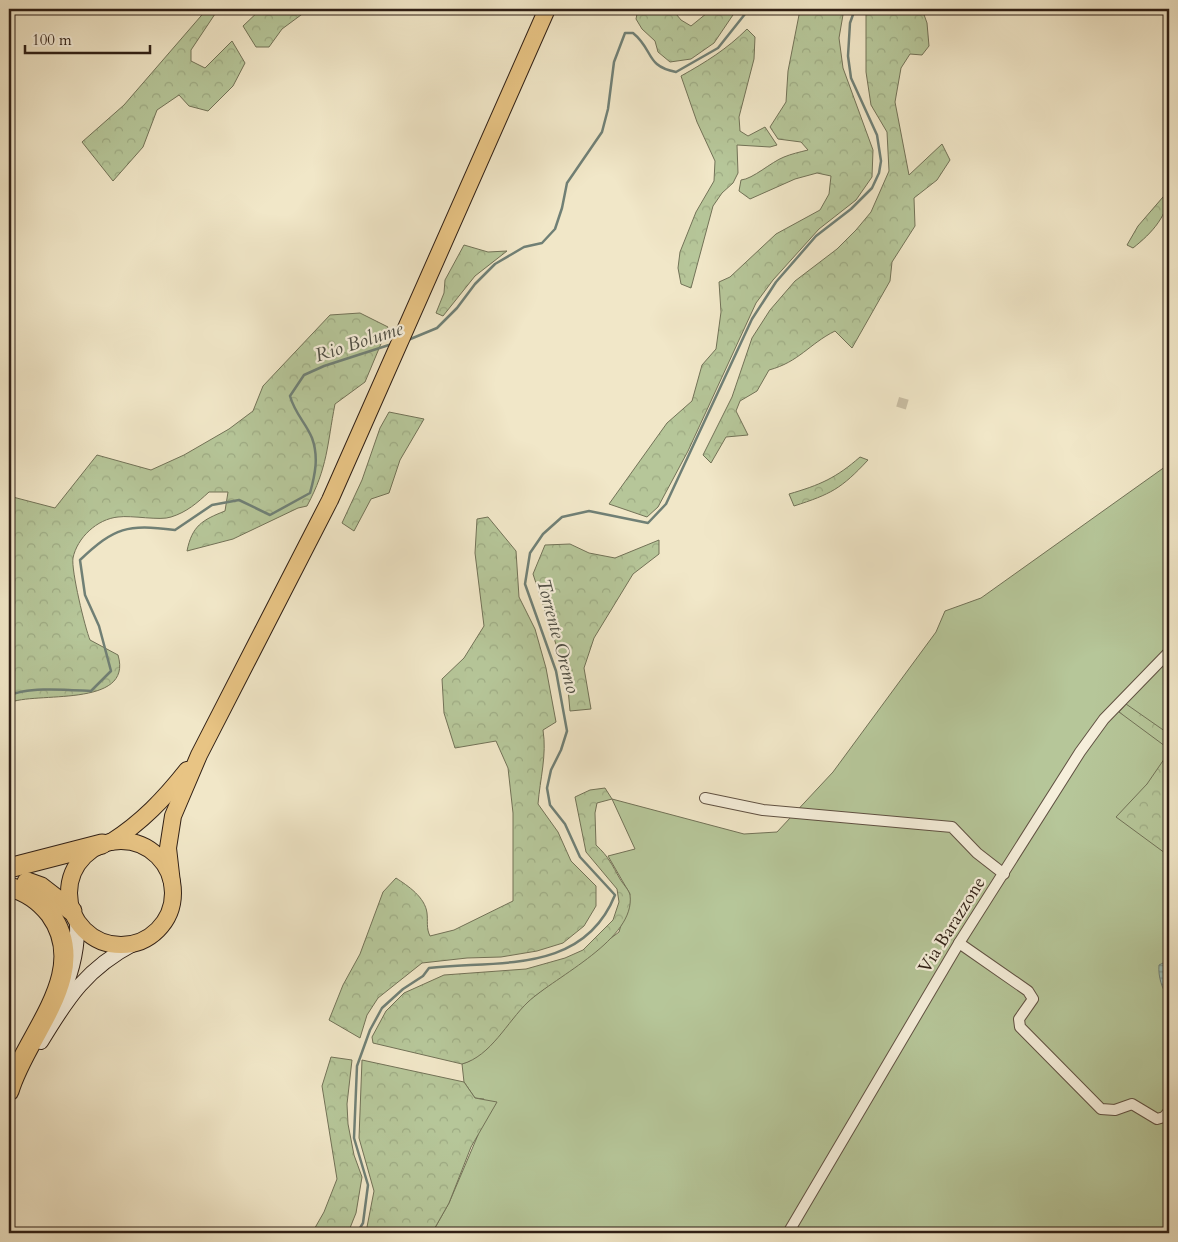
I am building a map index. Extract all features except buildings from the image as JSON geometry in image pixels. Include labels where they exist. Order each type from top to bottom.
[{"type":"highway","points":[[9,868],[106,843]]},
{"type":"highway","points":[[9,880],[26,882],[41,887],[75,916]]},
{"type":"highway","points":[[9,887],[18,889],[38,901],[54,920],[64,945],[64,970],[56,993],[9,1091]]},
{"type":"main road","points":[[34,1054],[60,1011],[84,980],[110,956],[147,938],[165,920],[172,902],[168,848],[173,816],[199,755],[330,500],[547,9]]},
{"type":"main road","points":[[9,1102],[34,1054],[71,974],[78,942],[75,916],[69,898],[69,884],[73,871],[90,850],[106,843],[134,826],[159,804],[199,755]]},
{"type":"main road","points":[[106,843],[124,841],[150,850],[167,870],[172,883]]},
{"type":"main road","points":[[75,916],[86,932],[103,941],[122,945],[135,943]]},
{"type":"street","name":"Via Barazzone","points":[[788,1233],[959,944],[1104,719],[1169,652]]},
{"type":"street","points":[[705,798],[763,810],[952,827],[977,853],[1004,874]]},
{"type":"street","points":[[959,944],[1028,991],[1033,999],[1019,1019],[1020,1027],[1101,1109],[1115,1110],[1132,1104],[1157,1119],[1164,1117],[1169,1112]]},
{"type":"green space","points":[[207,9],[216,9],[217,11],[191,50],[191,61],[205,68],[232,41],[245,63],[233,86],[208,111],[189,106],[179,95],[157,110],[143,147],[113,181],[82,142],[124,105]]},
{"type":"green space","points":[[261,9],[303,9],[305,12],[282,29],[269,47],[256,47],[243,26]]},
{"type":"green space","points":[[638,9],[672,9],[681,20],[691,26],[712,9],[737,9],[714,43],[691,59],[670,62],[658,52],[655,41],[642,29],[636,19]]},
{"type":"green space","points":[[794,9],[844,9],[839,38],[843,68],[873,150],[872,177],[856,200],[819,229],[773,280],[756,303],[688,451],[658,507],[647,517],[609,504],[667,423],[692,401],[702,365],[716,349],[721,312],[719,282],[730,277],[776,234],[820,210],[829,194],[831,176],[817,173],[795,179],[750,199],[739,191],[741,180],[751,177],[784,157],[808,150],[801,142],[778,139],[770,127],[786,102],[788,71],[799,15]]},
{"type":"green space","points":[[866,9],[922,9],[927,23],[929,46],[922,55],[910,54],[901,68],[895,102],[909,175],[942,144],[950,160],[937,180],[914,198],[915,226],[892,262],[890,281],[852,348],[835,331],[796,358],[769,370],[757,391],[740,401],[736,411],[748,435],[726,437],[711,463],[703,455],[732,397],[752,338],[770,310],[795,281],[837,249],[871,212],[889,171],[887,132],[871,105],[866,72]]},
{"type":"green space","points":[[747,29],[755,37],[754,59],[739,117],[740,131],[748,136],[765,127],[777,145],[770,147],[737,145],[738,173],[733,183],[722,193],[713,206],[691,288],[681,284],[678,268],[680,252],[696,212],[714,181],[715,161],[697,122],[681,76],[716,55]]},
{"type":"green space","points":[[1169,190],[1166,208],[1153,230],[1133,248],[1127,245],[1138,226]]},
{"type":"green space","points":[[464,245],[488,252],[507,251],[475,276],[443,316],[436,313],[444,293],[445,280]]},
{"type":"green space","points":[[360,313],[388,327],[365,382],[335,404],[323,467],[307,506],[298,508],[233,539],[187,551],[192,535],[199,525],[225,511],[228,492],[209,492],[187,510],[171,517],[118,517],[103,521],[89,531],[79,543],[73,558],[74,574],[90,640],[118,655],[119,672],[111,684],[97,691],[79,695],[22,700],[9,703],[9,496],[55,508],[97,455],[151,470],[184,455],[229,429],[253,411],[263,386],[330,315]]},
{"type":"green space","points":[[389,412],[424,419],[400,460],[389,493],[371,499],[354,531],[342,523],[362,480],[380,428]]},
{"type":"green space","points":[[860,457],[868,460],[842,484],[827,494],[794,506],[789,494],[827,480]]},
{"type":"green space","points":[[1169,464],[1169,1233],[432,1233],[449,1203],[478,1135],[484,1099],[475,1098],[464,1082],[462,1064],[470,1061],[528,1001],[619,932],[630,894],[608,856],[635,849],[612,799],[744,834],[777,832],[833,772],[936,632],[945,611],[981,598]]},
{"type":"green space","points":[[488,517],[516,551],[519,597],[535,629],[546,668],[556,722],[543,730],[544,758],[538,804],[558,832],[571,861],[596,886],[596,906],[584,926],[563,943],[537,951],[501,957],[467,958],[422,963],[378,998],[367,1015],[360,1038],[329,1020],[343,985],[360,954],[383,892],[396,878],[415,892],[426,907],[430,936],[454,930],[513,901],[513,813],[508,768],[496,741],[455,748],[444,713],[442,679],[464,658],[484,626],[475,553],[477,519]]},
{"type":"green space","points":[[659,540],[659,554],[633,574],[594,638],[584,668],[591,709],[570,711],[567,678],[533,574],[545,545],[570,544],[589,553],[615,558]]},
{"type":"green space","points":[[1126,704],[1169,734],[1169,749],[1119,712]]},
{"type":"green space","points":[[1169,752],[1169,856],[1116,817],[1147,784]]},
{"type":"green space","points":[[605,788],[612,799],[597,803],[595,813],[596,845],[610,861],[630,895],[628,911],[621,927],[592,955],[528,1002],[490,1046],[472,1060],[462,1064],[373,1043],[372,1037],[386,1011],[404,993],[444,975],[526,969],[565,958],[583,950],[613,920],[619,902],[617,889],[586,852],[575,797],[590,790]]},
{"type":"green space","points":[[331,1057],[352,1060],[347,1104],[348,1124],[354,1155],[362,1177],[356,1213],[348,1233],[312,1233],[324,1212],[337,1179],[322,1086]]},
{"type":"green space","points":[[362,1060],[464,1082],[475,1098],[497,1102],[471,1147],[449,1203],[432,1233],[363,1233],[367,1227],[374,1191],[359,1138]]},
{"type":"water","points":[[1169,960],[1169,999],[1161,983],[1159,965]]},
{"type":"waterway","name":"Rio Bolume","points":[[408,340],[437,328],[495,264],[524,247],[542,243],[555,229],[567,183],[602,132],[608,109],[614,62],[625,33],[633,33],[640,39],[654,62],[659,66],[676,72],[718,48],[749,9]]},
{"type":"waterway","name":"Torrente Oremo","points":[[357,1233],[363,1223],[368,1185],[354,1138],[357,1066],[370,1030],[382,1008],[403,989],[423,976],[429,968],[509,962],[536,958],[560,951],[582,939],[601,921],[615,895],[580,857],[565,824],[550,805],[547,788],[551,770],[561,750],[567,731],[556,671],[525,584],[530,553],[543,534],[562,517],[589,511],[648,523],[666,504],[752,319],[776,282],[816,236],[851,209],[872,188],[879,173],[881,161],[877,135],[851,78],[848,56],[850,23],[855,9]]},
{"type":"waterway","name":"Rio Bolume","points":[[9,696],[37,690],[91,691],[111,671],[99,626],[85,595],[80,560],[113,534],[133,528],[175,530],[212,505],[239,500],[270,515],[310,493],[316,466],[314,445],[310,433],[290,396],[304,375],[324,366],[392,344]]},
{"type":"tunnel","points":[[901,408],[904,398]]}]
